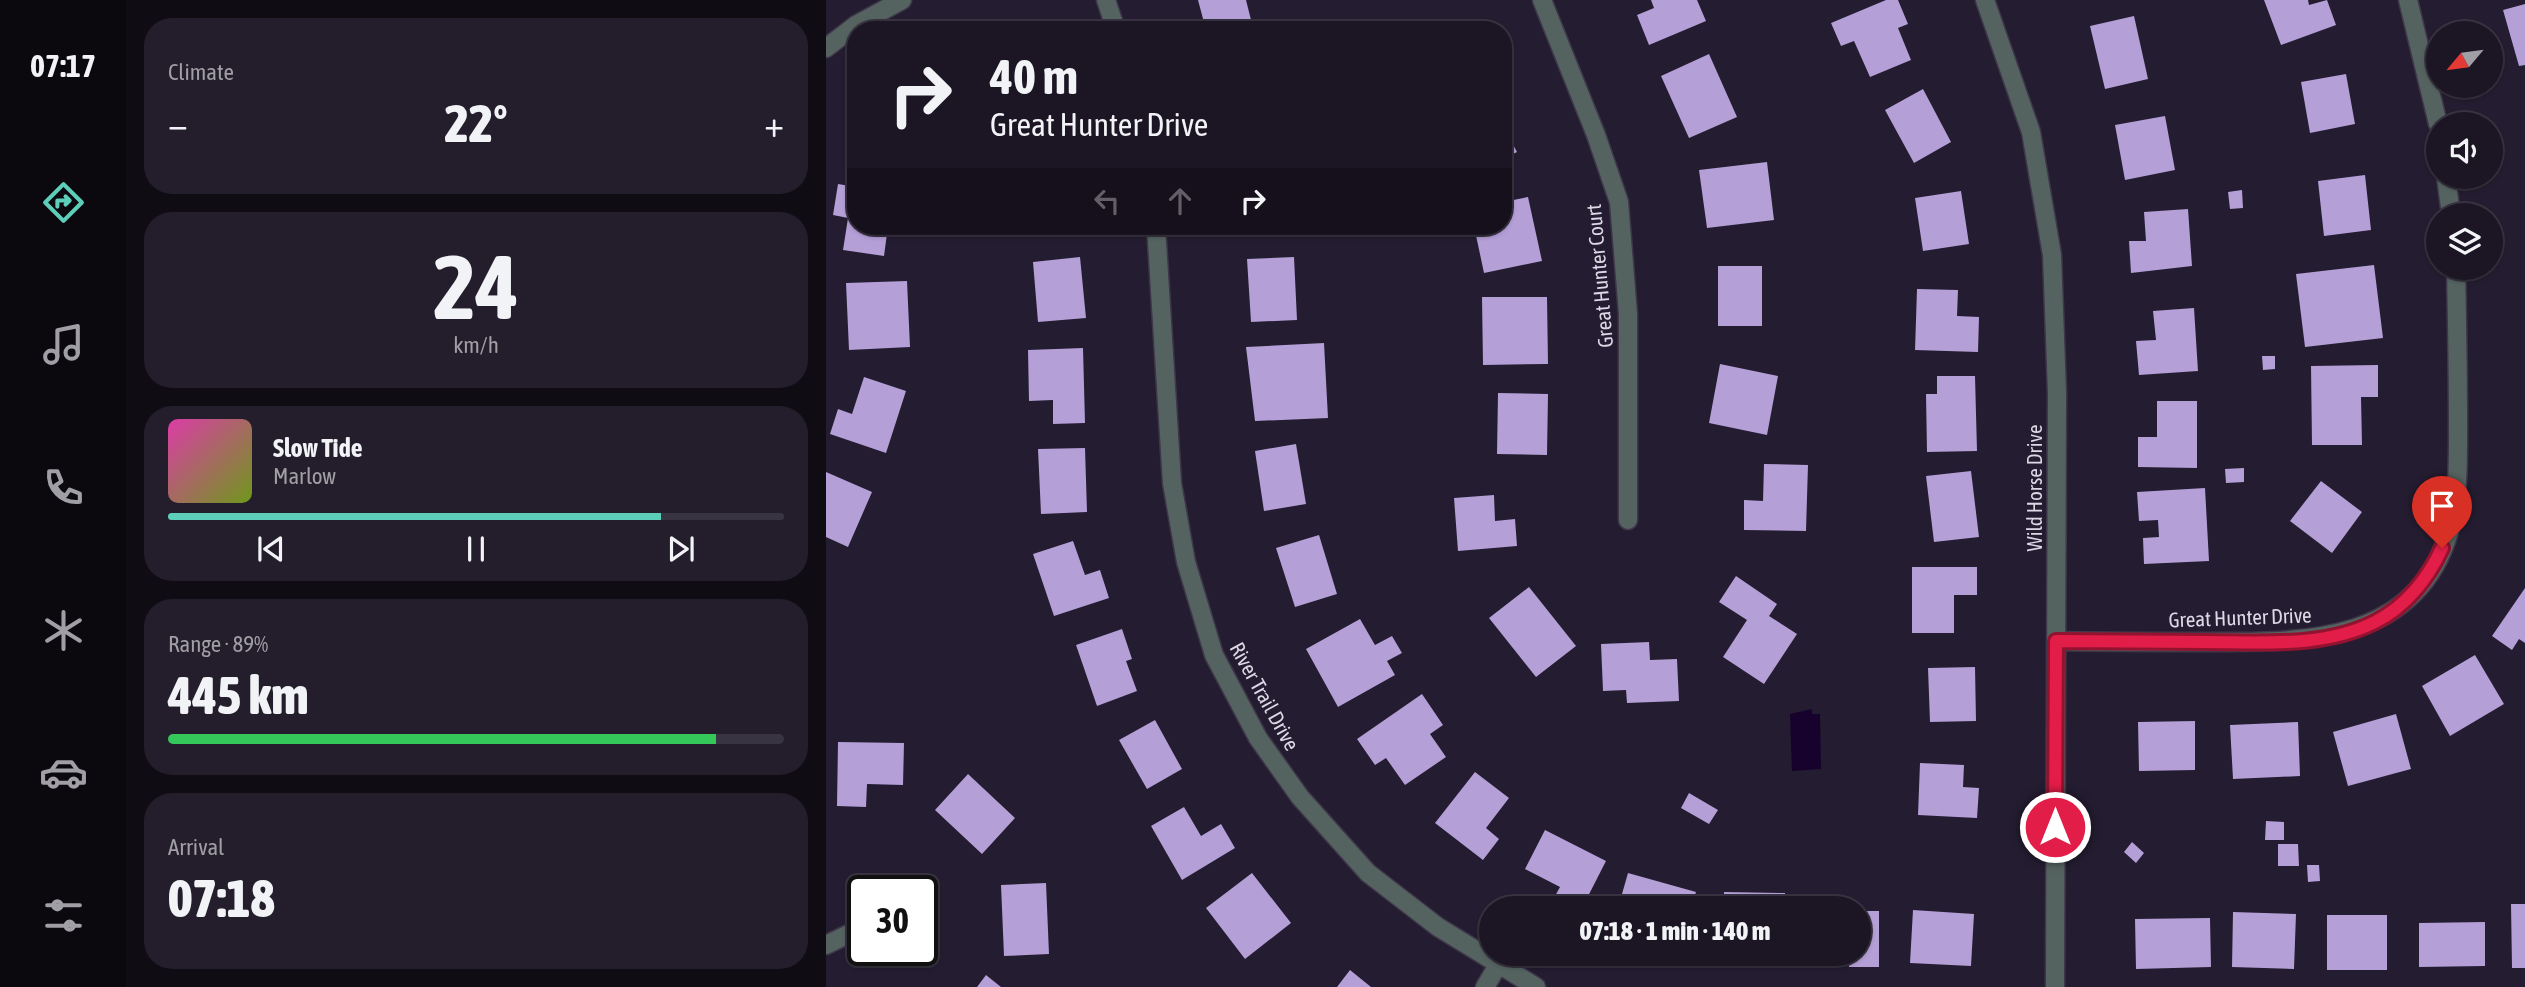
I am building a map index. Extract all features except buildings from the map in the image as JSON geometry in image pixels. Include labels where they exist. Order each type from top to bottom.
[{"type":"street","points":[[863,21],[902,0]]},
{"type":"street","points":[[1106,0],[1113,21]]},
{"type":"street","name":"Great Hunter Court","points":[[1542,0],[1596,135],[1619,202],[1629,314],[1628,520]]},
{"type":"street","name":"Wild Horse Drive","points":[[1985,0],[2031,132],[2052,255],[2057,393],[2055,987]]},
{"type":"street","points":[[2408,0],[2435,112]]},
{"type":"street","points":[[826,48],[847,32]]},
{"type":"street","name":"River Trail Drive","points":[[1157,235],[1172,483],[1186,562],[1214,655],[1272,758],[1300,797],[1368,873],[1438,928],[1479,953]]},
{"type":"street","name":"Great Hunter Drive","points":[[2056,641],[2293,642],[2334,636],[2375,622],[2410,597],[2435,563],[2449,533],[2458,482],[2456,280]]},
{"type":"street","points":[[826,945],[847,935]]},
{"type":"street","points":[[1485,987],[1497,966]]},
{"type":"street","name":"River Trail Drive","points":[[1500,966],[1536,987]]},
{"type":"shaded area","points":[[1812,709],[1812,714],[1820,714],[1821,769],[1792,771],[1790,714]]},
{"type":"route","points":[[2055,827],[2056,641],[2293,642],[2334,636],[2375,622],[2410,597],[2435,563],[2442,548]]}]
